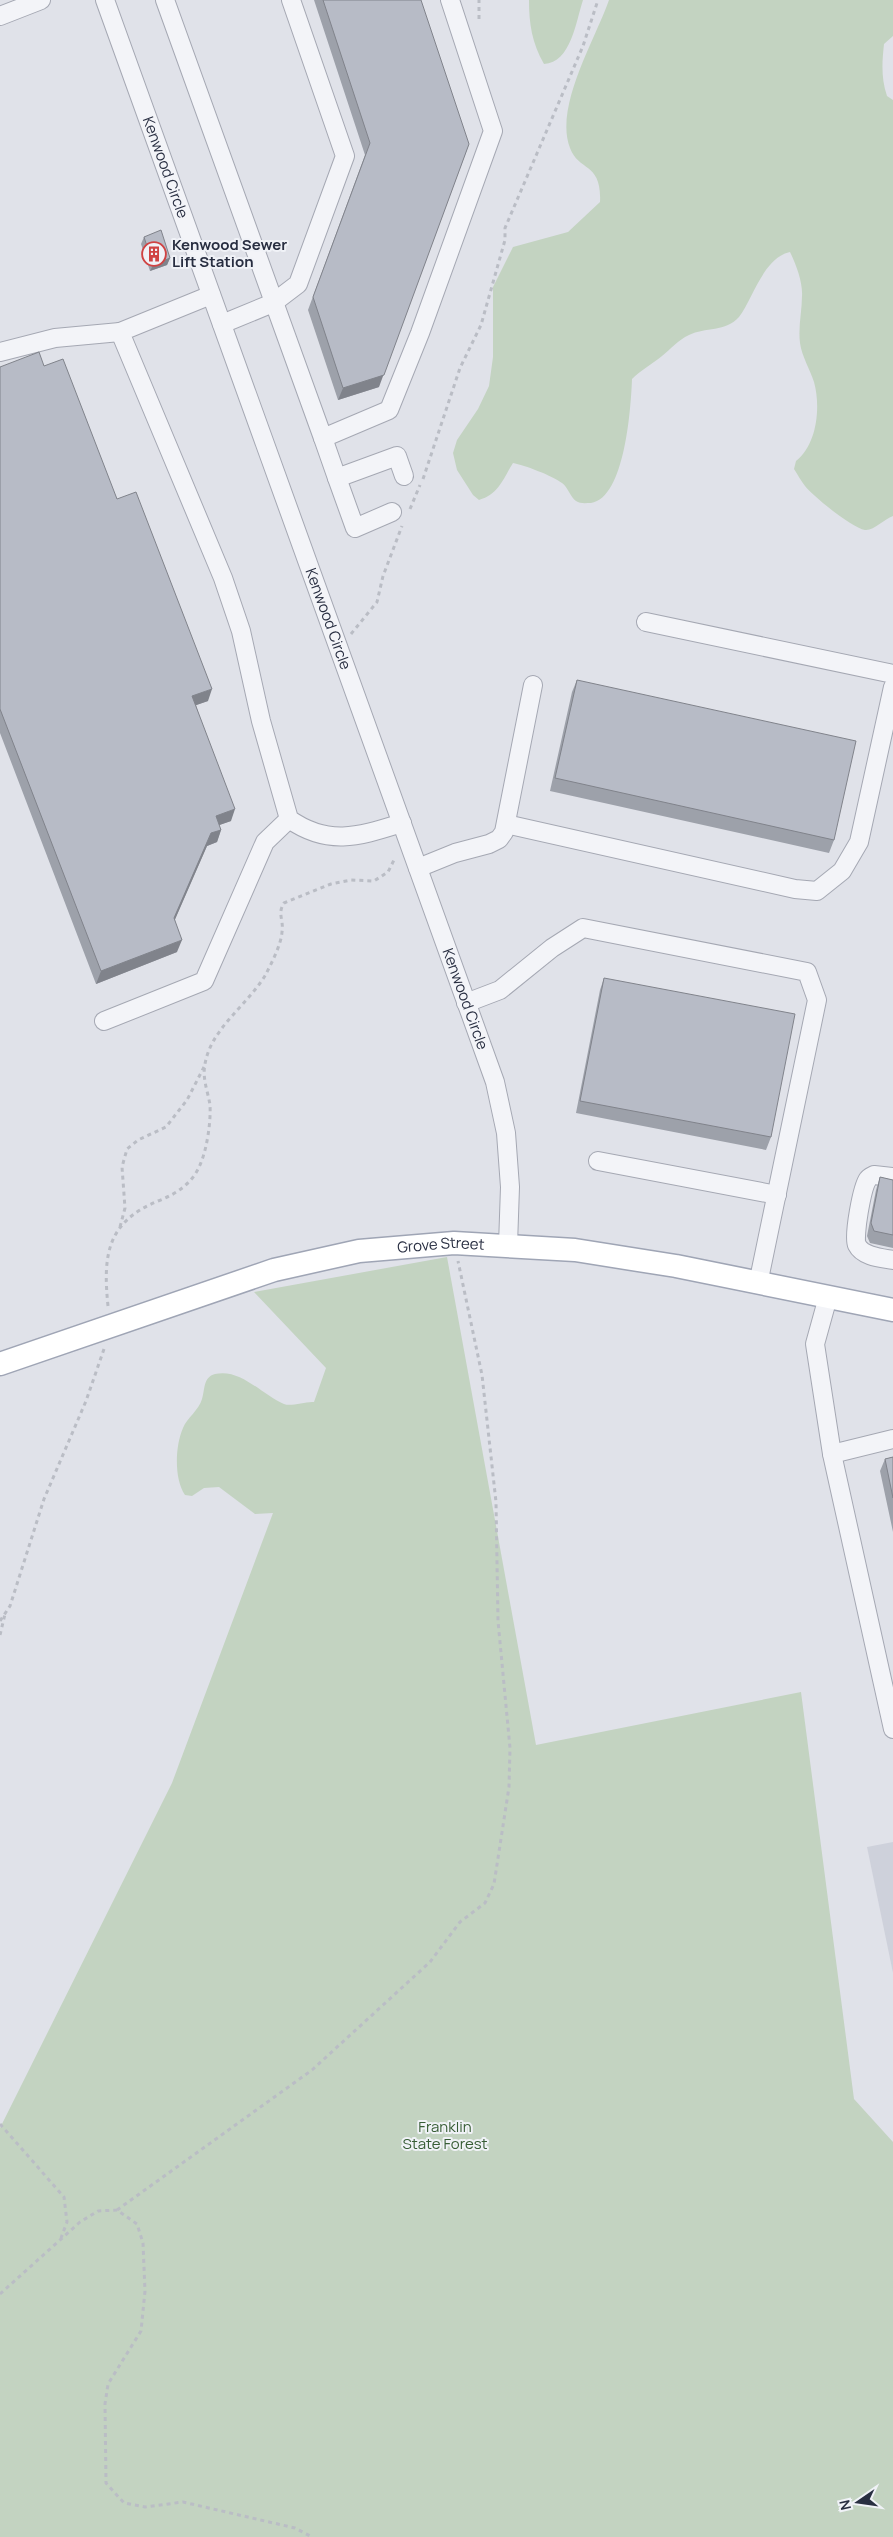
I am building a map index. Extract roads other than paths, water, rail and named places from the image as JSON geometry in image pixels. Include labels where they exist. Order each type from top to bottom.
[{"type":"main road","name":"Grove Street","points":[[0,1364],[250,1278],[308,1262],[359,1250],[454,1243],[575,1250],[676,1266],[893,1310]]},
{"type":"street","points":[[1,14],[41,0]]},
{"type":"street","name":"Kenwood Circle","points":[[106,0],[495,1082],[506,1133],[510,1187],[508,1245]]},
{"type":"street","points":[[165,0],[355,528],[402,514]]},
{"type":"street","points":[[222,324],[273,303],[298,284],[345,156],[291,0]]},
{"type":"street","points":[[322,438],[389,410],[420,333],[493,131],[450,0]]},
{"type":"street","points":[[0,352],[55,338],[120,332],[211,295]]},
{"type":"street","points":[[120,332],[232,604],[241,631],[261,721],[289,819],[311,832],[341,838],[404,828]]},
{"type":"street","points":[[337,478],[396,456],[404,476]]},
{"type":"street","points":[[646,622],[893,674]]},
{"type":"street","points":[[418,868],[499,839],[506,824],[533,685]]},
{"type":"street","points":[[506,824],[795,889],[817,891],[842,871],[859,842],[893,687]]},
{"type":"street","points":[[104,1021],[204,981],[265,842],[289,819]]},
{"type":"street","points":[[466,1003],[500,990],[552,948],[583,928],[807,972],[817,1000],[758,1284]]},
{"type":"street","points":[[598,1161],[776,1195]]},
{"type":"street","points":[[893,1177],[874,1174],[868,1178],[864,1188],[855,1236],[856,1244],[860,1249],[872,1256],[893,1260]]},
{"type":"street","points":[[828,1297],[815,1344],[832,1454],[893,1729]]},
{"type":"street","points":[[832,1454],[893,1439]]},
{"type":"place","name":"Kenwood Sewer Lift Station","points":[[154,254]]},
{"type":"park label","name":"Franklin State Forest","points":[[445,2136]]}]
